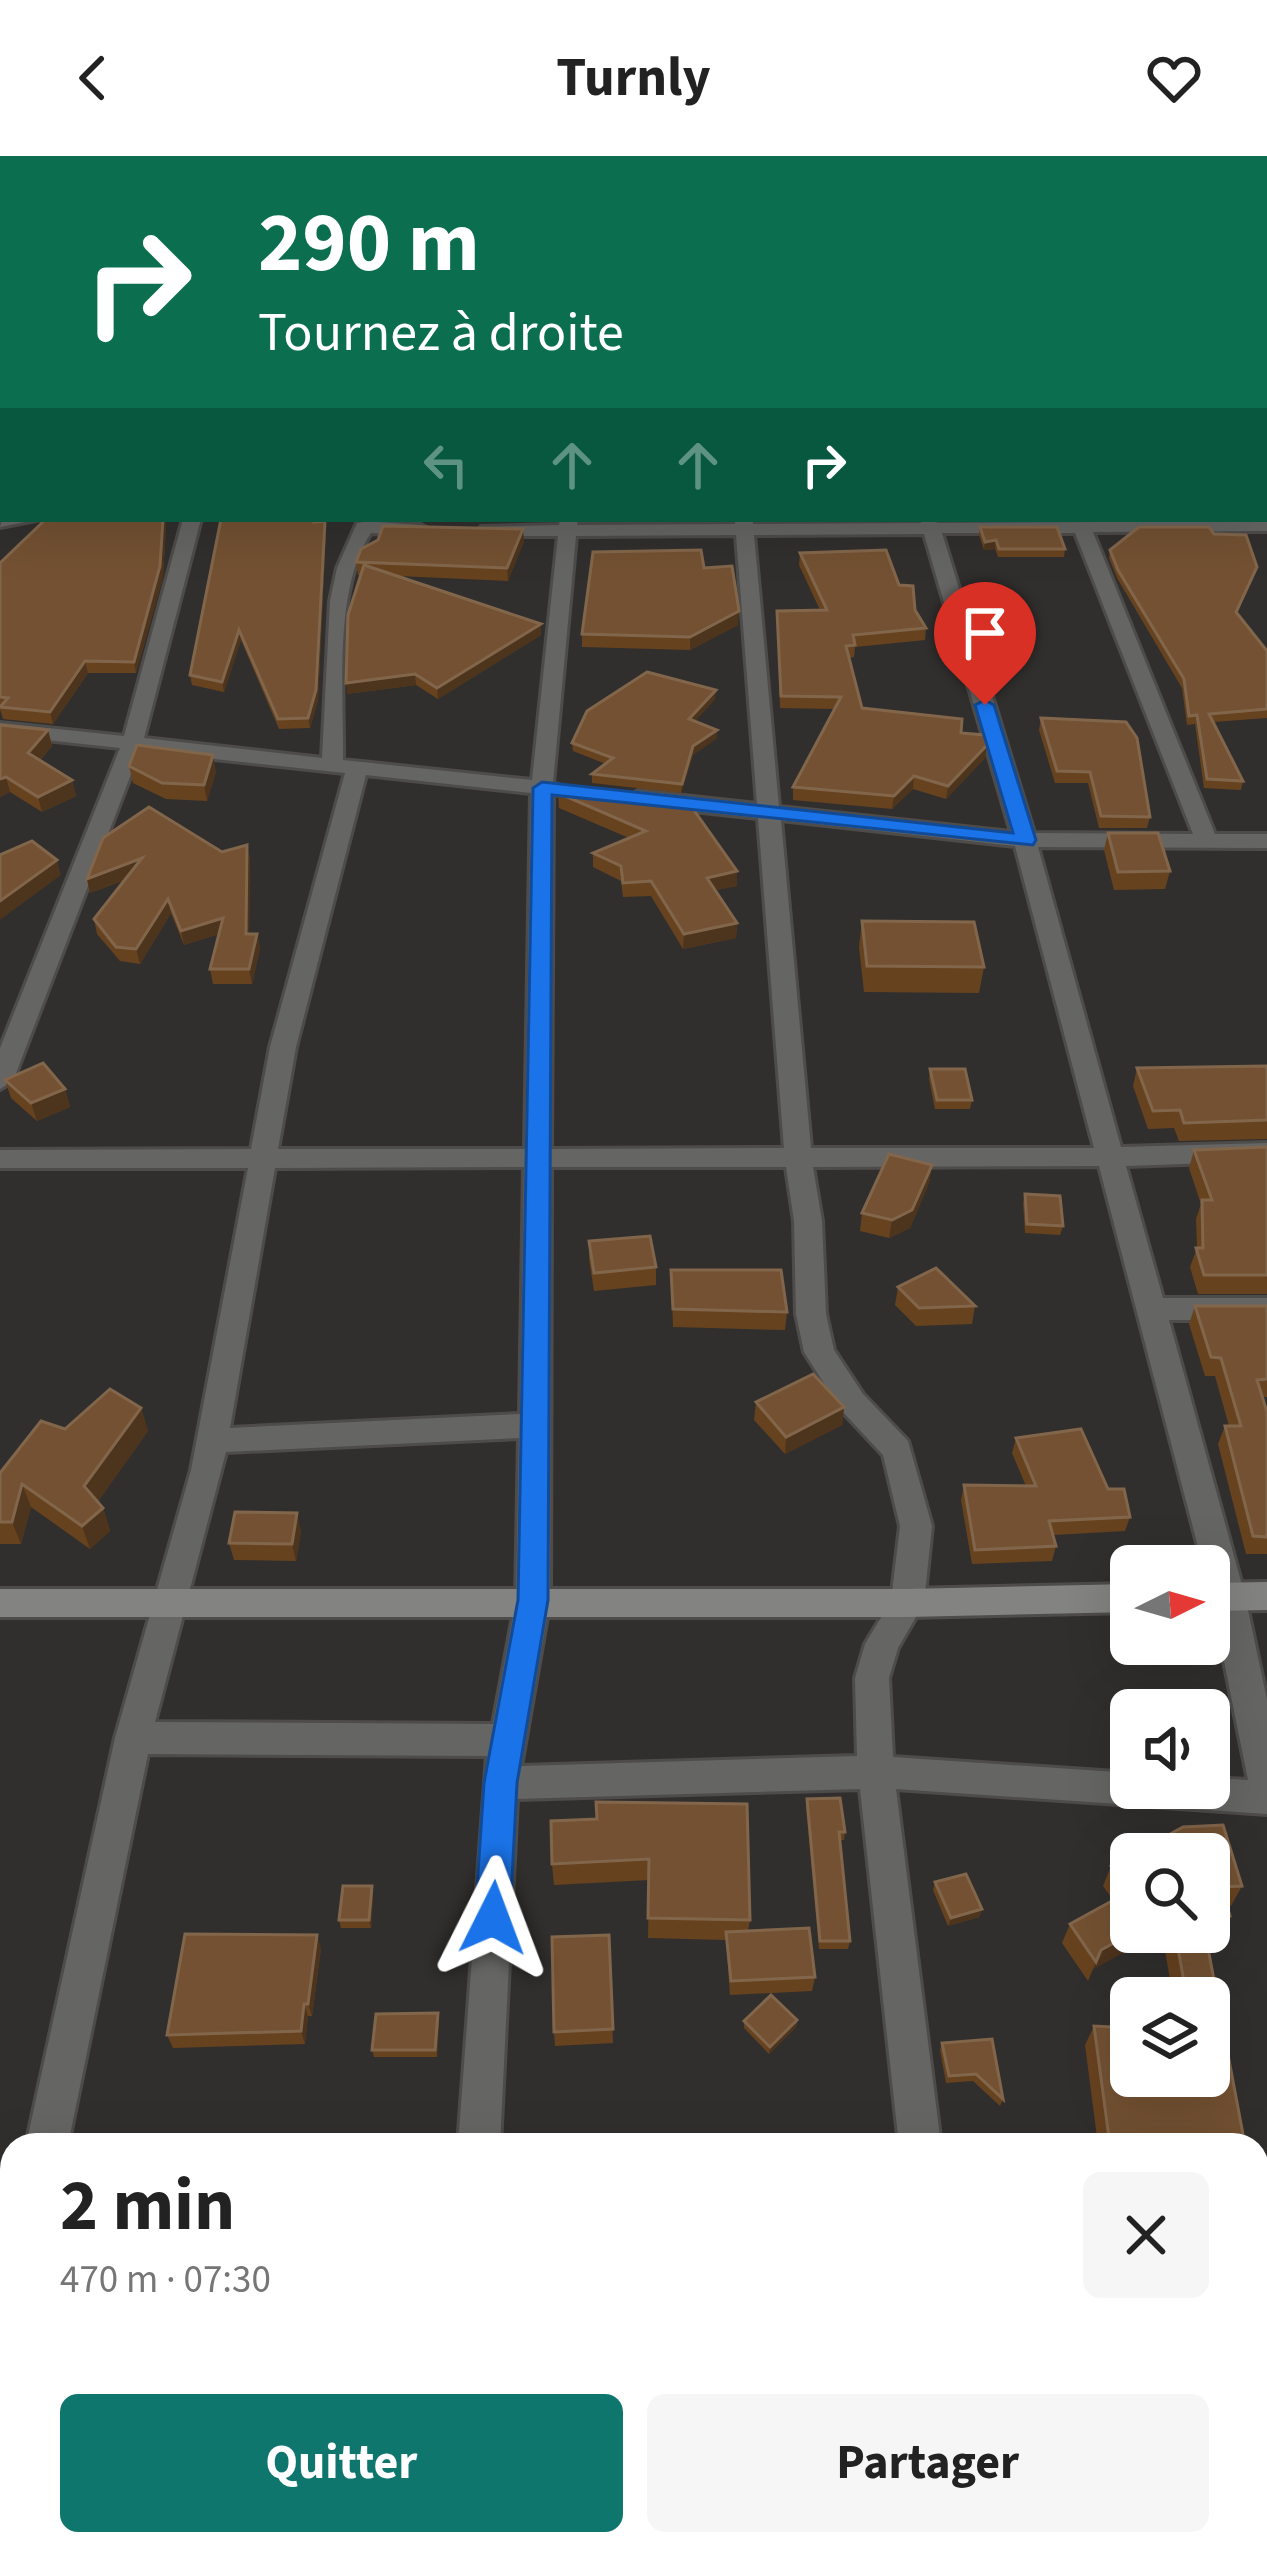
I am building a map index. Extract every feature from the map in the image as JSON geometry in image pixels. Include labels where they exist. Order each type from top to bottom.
[{"type":"street","points":[[0,1081],[133,742],[191,522]]},
{"type":"street","points":[[930,522],[1025,840],[1206,1545]]},
{"type":"street","points":[[458,531],[930,522],[1259,524],[1267,546]]},
{"type":"street","points":[[1081,522],[1207,841]]},
{"type":"street","points":[[50,2133],[133,1738],[212,1442],[260,1158],[344,767],[337,640],[347,558],[367,523],[435,530]]},
{"type":"street","points":[[744,524],[798,1158],[808,1221],[812,1314],[820,1352],[852,1402],[897,1450],[916,1526],[907,1603],[882,1644],[872,1678],[876,1772],[919,2133]]},
{"type":"street","points":[[480,2133],[500,1783],[533,1600],[542,788],[569,526]]},
{"type":"street","points":[[0,729],[1025,840],[1267,841]]},
{"type":"street","points":[[0,1159],[1108,1157],[1267,1152]]},
{"type":"street","points":[[1148,1309],[1267,1309]]},
{"type":"street","points":[[212,1442],[534,1425]]},
{"type":"street","points":[[1230,1597],[1267,1596]]},
{"type":"street","points":[[0,1603],[907,1603],[1110,1598]]},
{"type":"street","points":[[1230,1640],[1267,1784]]},
{"type":"street","points":[[133,1738],[508,1739]]},
{"type":"street","points":[[500,1783],[876,1772],[1267,1798]]},
{"type":"building","points":[[43,522],[163,522],[160,566],[134,662],[85,661],[50,712],[0,707],[8,698],[0,697],[0,563]]},
{"type":"building","points":[[220,522],[325,522],[316,690],[308,718],[278,719],[239,630],[222,682],[190,675]]},
{"type":"building","points":[[383,526],[523,529],[507,568],[356,562],[361,549],[378,540]]},
{"type":"building","points":[[980,527],[1057,527],[1065,549],[999,549],[996,540],[985,542]]},
{"type":"building","points":[[1139,527],[1209,527],[1214,534],[1246,535],[1257,567],[1236,612],[1267,651],[1267,709],[1209,714],[1243,781],[1207,779],[1197,715],[1189,716],[1184,679],[1118,570],[1110,550]]},
{"type":"building","points":[[701,550],[704,568],[732,566],[739,611],[690,637],[582,634],[593,552]]},
{"type":"building","points":[[886,550],[899,585],[913,586],[915,610],[926,628],[853,635],[855,645],[846,646],[862,708],[962,719],[961,733],[984,735],[987,745],[948,786],[914,776],[894,796],[793,787],[841,697],[781,696],[777,611],[827,610],[800,553]]},
{"type":"building","points":[[364,565],[541,624],[437,688],[415,674],[346,683],[348,615]]},
{"type":"building","points":[[647,672],[716,690],[689,719],[717,730],[693,746],[682,784],[592,774],[613,758],[572,743],[587,711]]},
{"type":"building","points":[[1041,718],[1126,722],[1137,738],[1150,817],[1101,816],[1090,772],[1057,771]]},
{"type":"building","points":[[0,725],[48,730],[28,753],[72,780],[38,797],[6,777],[0,779]]},
{"type":"building","points":[[137,745],[213,755],[204,785],[162,783],[129,766]]},
{"type":"building","points":[[566,788],[675,800],[673,807],[693,809],[737,871],[707,878],[737,923],[684,934],[651,881],[623,883],[621,866],[593,853],[646,831],[558,793]]},
{"type":"building","points":[[149,807],[222,852],[247,845],[246,934],[257,934],[249,969],[210,969],[223,918],[181,931],[168,899],[136,949],[116,947],[94,919],[142,858],[87,879],[103,838]]},
{"type":"building","points":[[1108,833],[1158,833],[1170,871],[1118,872]]},
{"type":"building","points":[[32,841],[57,860],[0,901],[0,855]]},
{"type":"building","points":[[862,921],[974,922],[984,967],[867,966]]},
{"type":"building","points":[[43,1063],[65,1089],[31,1103],[5,1080]]},
{"type":"building","points":[[1267,1066],[1267,1120],[1184,1123],[1180,1110],[1153,1111],[1137,1068]]},
{"type":"building","points":[[930,1069],[965,1069],[972,1100],[937,1100]]},
{"type":"building","points":[[1267,1147],[1267,1275],[1204,1275],[1196,1248],[1203,1248],[1202,1200],[1212,1200],[1194,1150]]},
{"type":"building","points":[[889,1154],[932,1165],[912,1210],[892,1220],[862,1213]]},
{"type":"building","points":[[1025,1194],[1060,1196],[1063,1226],[1027,1224]]},
{"type":"building","points":[[650,1236],[656,1267],[594,1273],[589,1241]]},
{"type":"building","points":[[936,1268],[975,1306],[919,1308],[898,1287]]},
{"type":"building","points":[[671,1270],[781,1270],[787,1312],[673,1309]]},
{"type":"building","points":[[1195,1306],[1267,1306],[1267,1379],[1257,1380],[1267,1412],[1267,1537],[1253,1536],[1225,1426],[1241,1426],[1221,1358],[1211,1357]]},
{"type":"building","points":[[813,1374],[844,1407],[786,1437],[756,1402]]},
{"type":"building","points":[[110,1389],[141,1408],[84,1486],[103,1508],[82,1526],[22,1484],[12,1522],[0,1522],[0,1473],[41,1421],[65,1429]]},
{"type":"building","points":[[1081,1429],[1108,1489],[1124,1489],[1130,1517],[1049,1521],[1056,1546],[975,1550],[964,1485],[1036,1486],[1016,1438]]},
{"type":"building","points":[[235,1512],[297,1513],[292,1544],[229,1543]]},
{"type":"building","points":[[840,1798],[850,1941],[820,1941],[807,1799]]},
{"type":"building","points":[[596,1802],[747,1804],[750,1920],[648,1918],[649,1859],[552,1864],[551,1821],[597,1819]]},
{"type":"building","points":[[1223,1825],[1225,1833],[1172,1833],[1183,1827]]},
{"type":"building","points":[[1230,1847],[1242,1886],[1230,1887]]},
{"type":"building","points":[[966,1874],[982,1909],[951,1918],[935,1882]]},
{"type":"building","points":[[343,1886],[372,1886],[369,1920],[339,1920]]},
{"type":"building","points":[[1110,1902],[1110,1945],[1101,1950],[1096,1962],[1070,1924]]},
{"type":"building","points":[[809,1928],[815,1977],[731,1981],[726,1932]]},
{"type":"building","points":[[185,1934],[317,1935],[301,2031],[167,2035]]},
{"type":"building","points":[[609,1935],[613,2029],[554,2032],[552,1937]]},
{"type":"building","points":[[1179,1953],[1209,1953],[1213,1977],[1183,1977]]},
{"type":"building","points":[[771,1995],[797,2020],[770,2047],[744,2021]]},
{"type":"building","points":[[438,2013],[435,2050],[372,2050],[376,2014]]},
{"type":"building","points":[[1094,2026],[1110,2027],[1110,2097],[1230,2097],[1230,2065],[1243,2133],[1108,2133]]},
{"type":"building","points":[[992,2039],[1003,2099],[976,2074],[949,2076],[942,2043]]},
{"type":"route","points":[[493,1918],[500,1783],[533,1600],[542,788],[1025,840],[985,705]]}]
